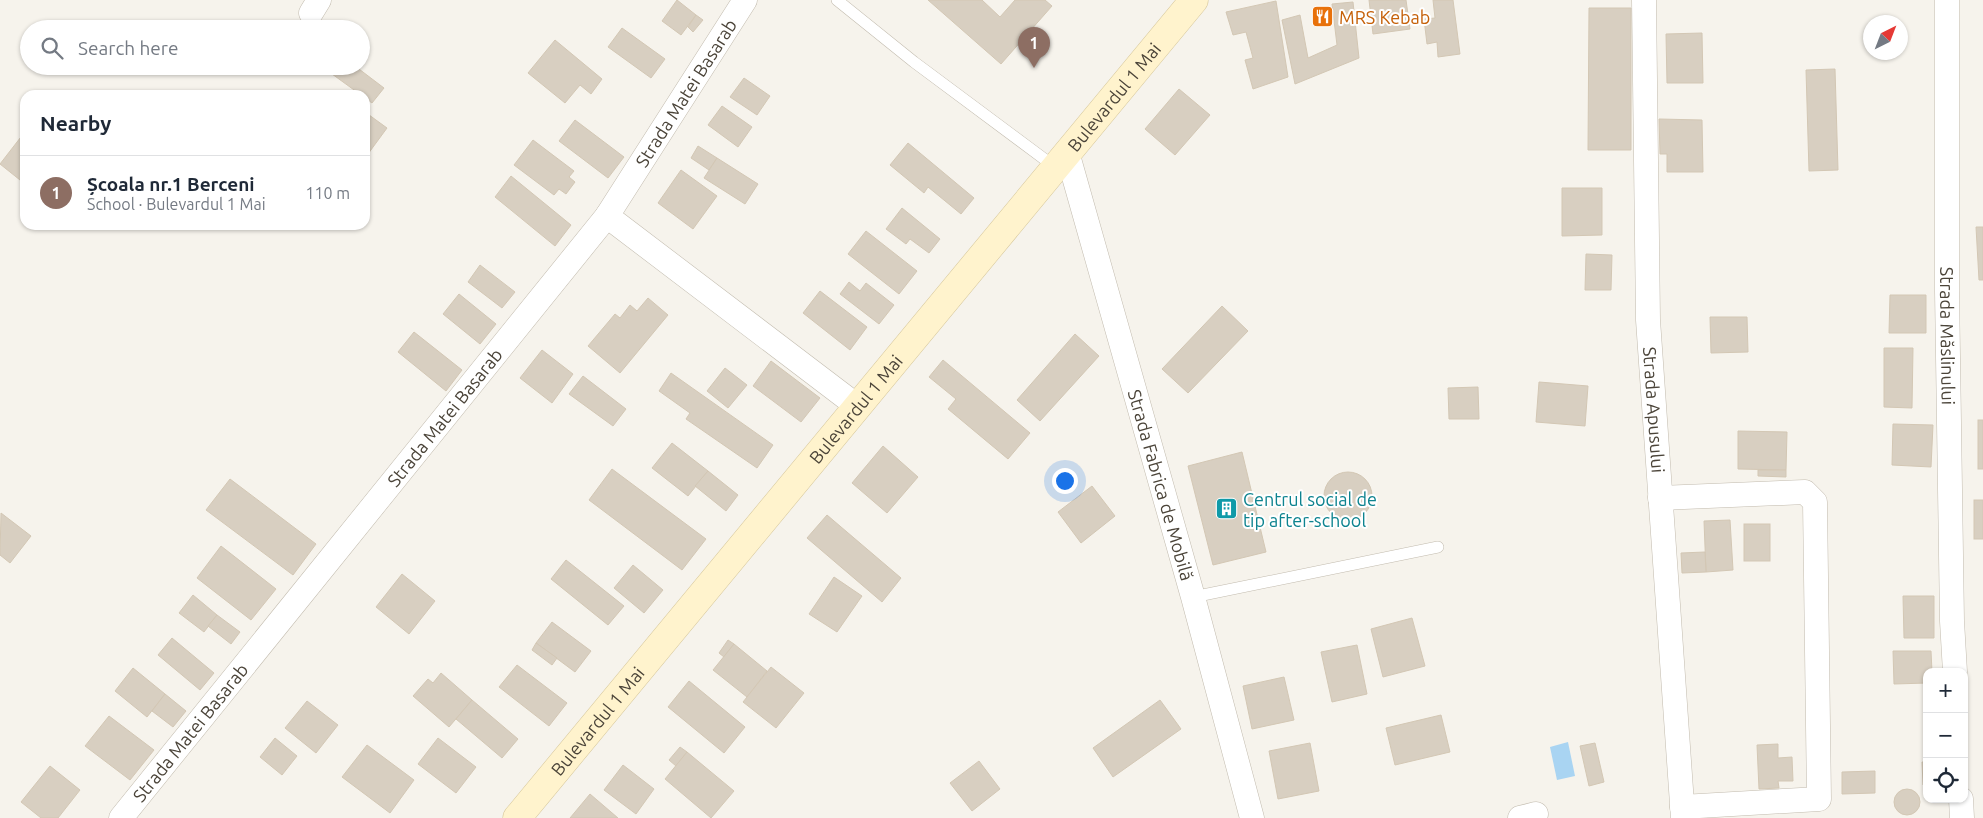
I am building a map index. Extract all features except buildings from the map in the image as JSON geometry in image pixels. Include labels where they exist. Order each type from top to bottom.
[{"type":"main road","name":"Bulevardul 1 Mai","points":[[517,818],[1194,0]]},
{"type":"street","name":"Strada Matei Basarab","points":[[121,818],[607,216],[745,0]]},
{"type":"street","name":"Strada Apusului","points":[[1644,0],[1648,320],[1683,813]]},
{"type":"street","name":"Strada Măslinului","points":[[1948,0],[1947,291],[1955,668]]},
{"type":"street","name":"Strada Fabrica de Mobilă","points":[[1061,159],[1193,597],[1252,818]]},
{"type":"street","points":[[607,216],[857,406]]},
{"type":"street","points":[[1660,498],[1805,492],[1815,502],[1819,799],[1683,813]]},
{"type":"street","points":[[1961,803],[1962,818]]},
{"type":"lane","points":[[837,0],[914,62],[1061,159]]},
{"type":"lane","points":[[1193,597],[1438,548]]},
{"type":"water","points":[[1568,742],[1575,776],[1557,780],[1550,747]]},
{"type":"place","name":"MRS Kebab","points":[[1323,17]]},
{"type":"place","name":"Școala nr.1 Berceni","points":[[1034,68]]},
{"type":"place","name":"Centrul social de tip after-school","points":[[1227,509]]}]
